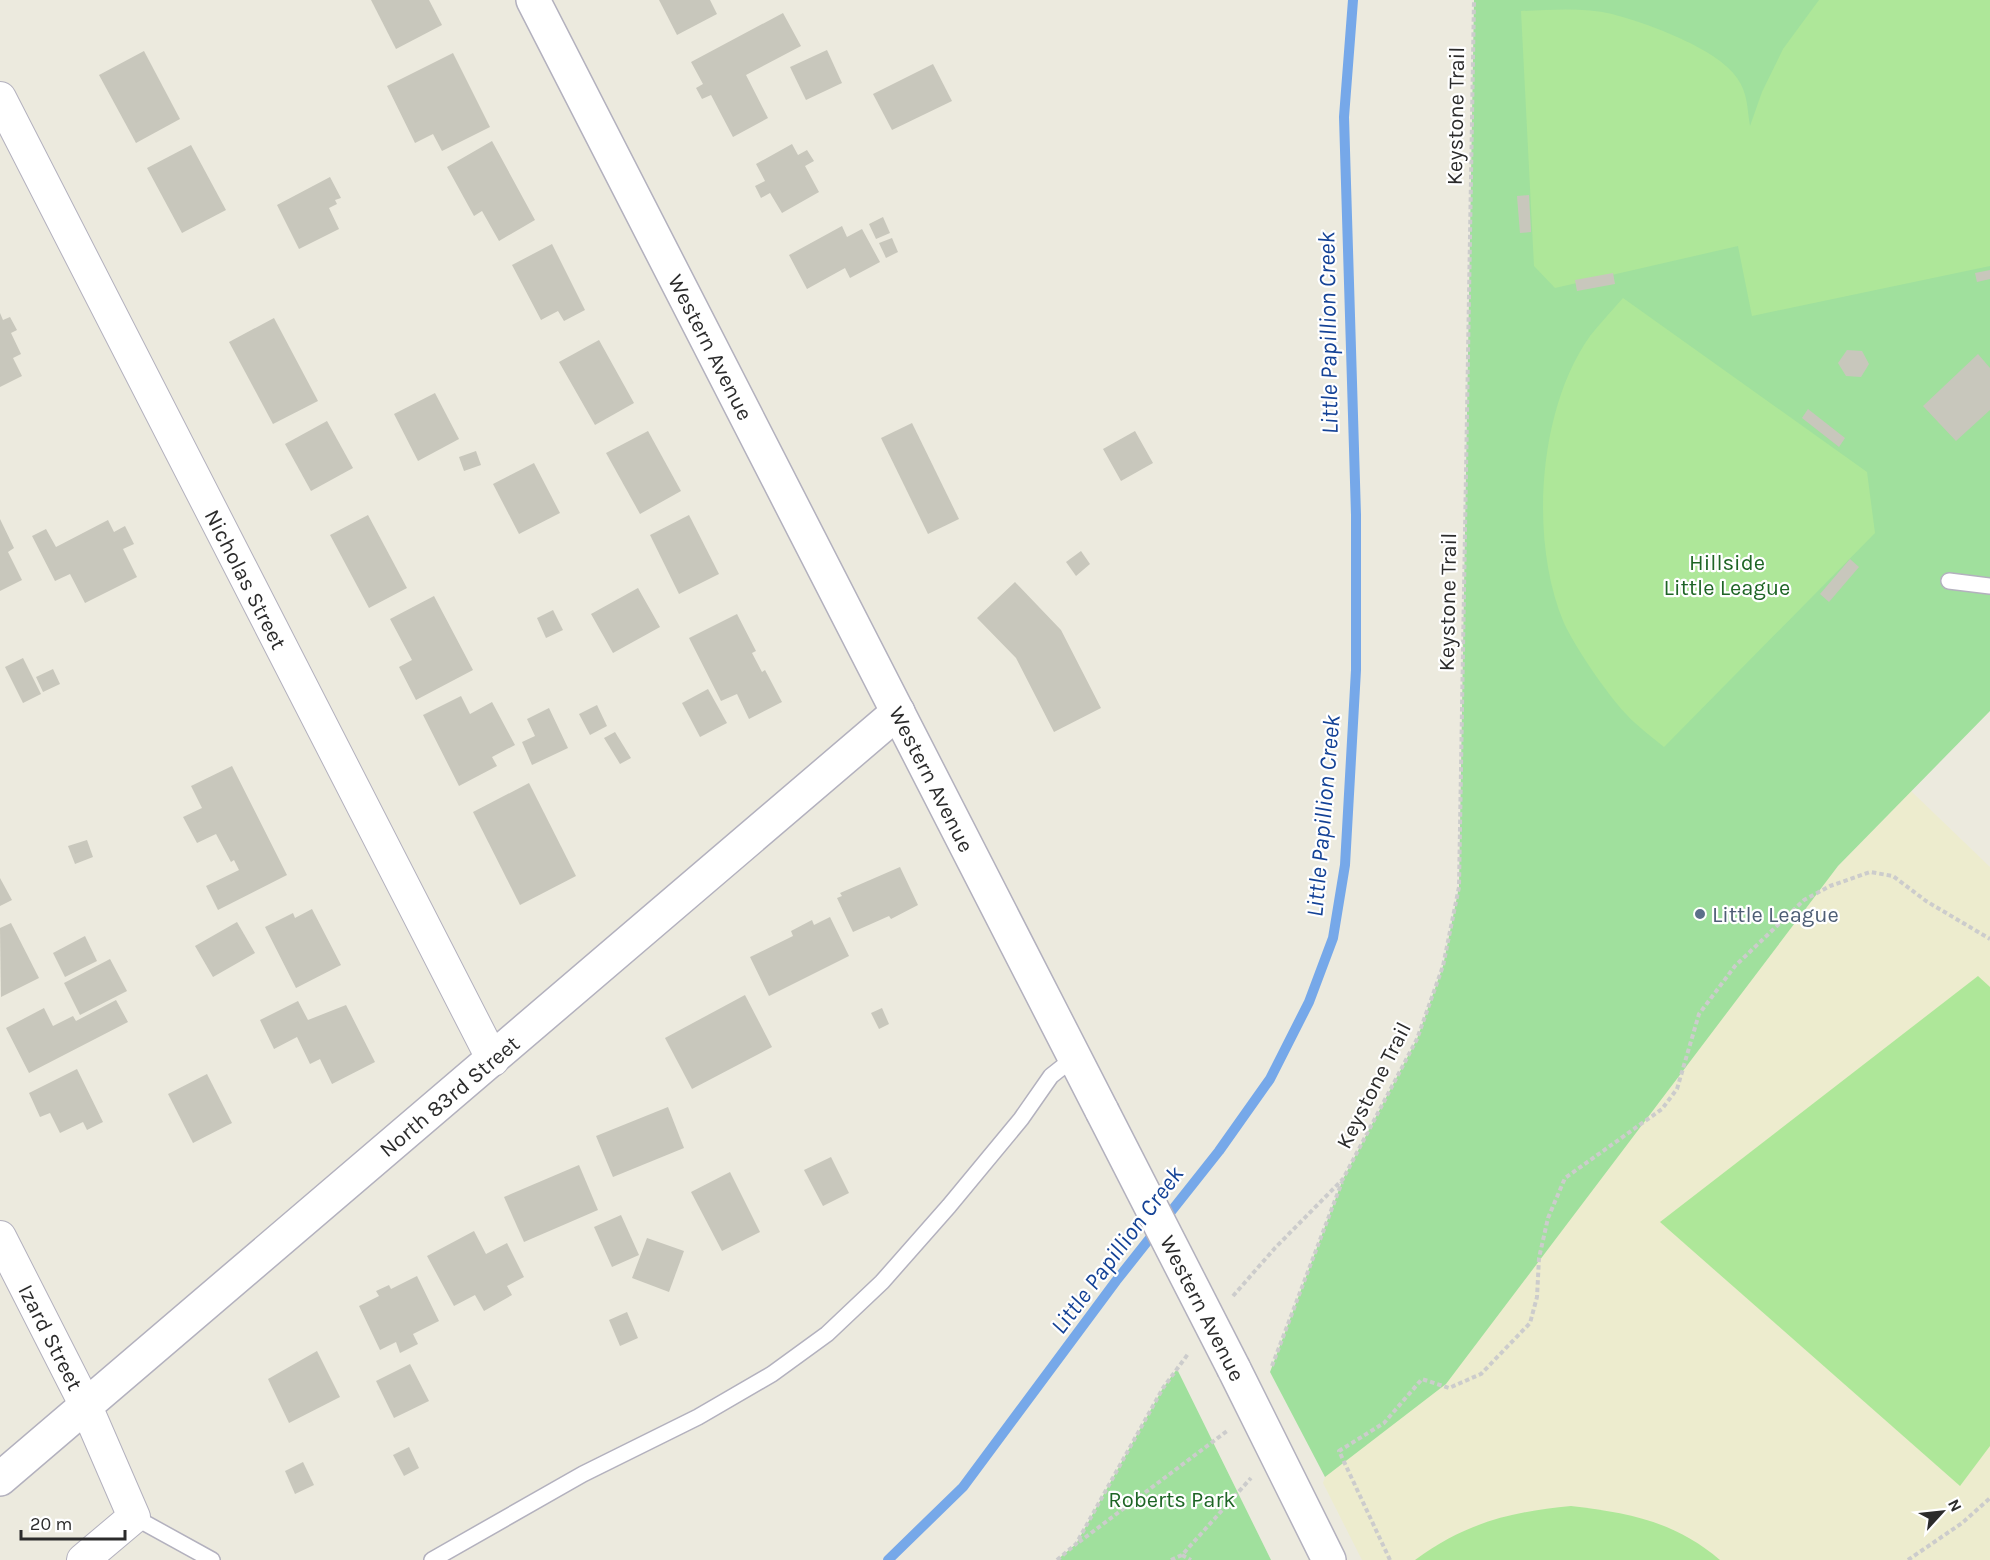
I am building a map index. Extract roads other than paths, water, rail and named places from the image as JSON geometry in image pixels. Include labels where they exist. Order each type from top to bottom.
[{"type":"street","name":"Western Avenue","points":[[533,0],[1075,1057],[1329,1560]]},
{"type":"street","name":"Nicholas Street","points":[[0,98],[493,1059]]},
{"type":"street","name":"North 83rd Street","points":[[0,1479],[85,1404],[898,712]]},
{"type":"street","name":"Izard Street","points":[[0,1237],[85,1404],[134,1517]]},
{"type":"street","points":[[83,1560],[134,1517]]},
{"type":"lane","points":[[1949,581],[1990,586]]},
{"type":"lane","points":[[432,1560],[583,1474],[698,1417],[772,1374],[827,1334],[882,1282],[950,1206],[1021,1119],[1051,1076],[1075,1057]]},
{"type":"lane","points":[[134,1517],[212,1560]]},
{"type":"waterway","name":"Little Papillion Creek","points":[[888,1560],[963,1487],[1116,1281],[1219,1151],[1270,1079],[1309,1002],[1333,938],[1345,865],[1356,670],[1356,515],[1344,117],[1353,0]]},
{"type":"place","name":"Little League","points":[[1700,914]]},
{"type":"park label","name":"Hillside Little League","points":[[1727,574]]},
{"type":"park label","name":"Roberts Park","points":[[1172,1499]]}]
